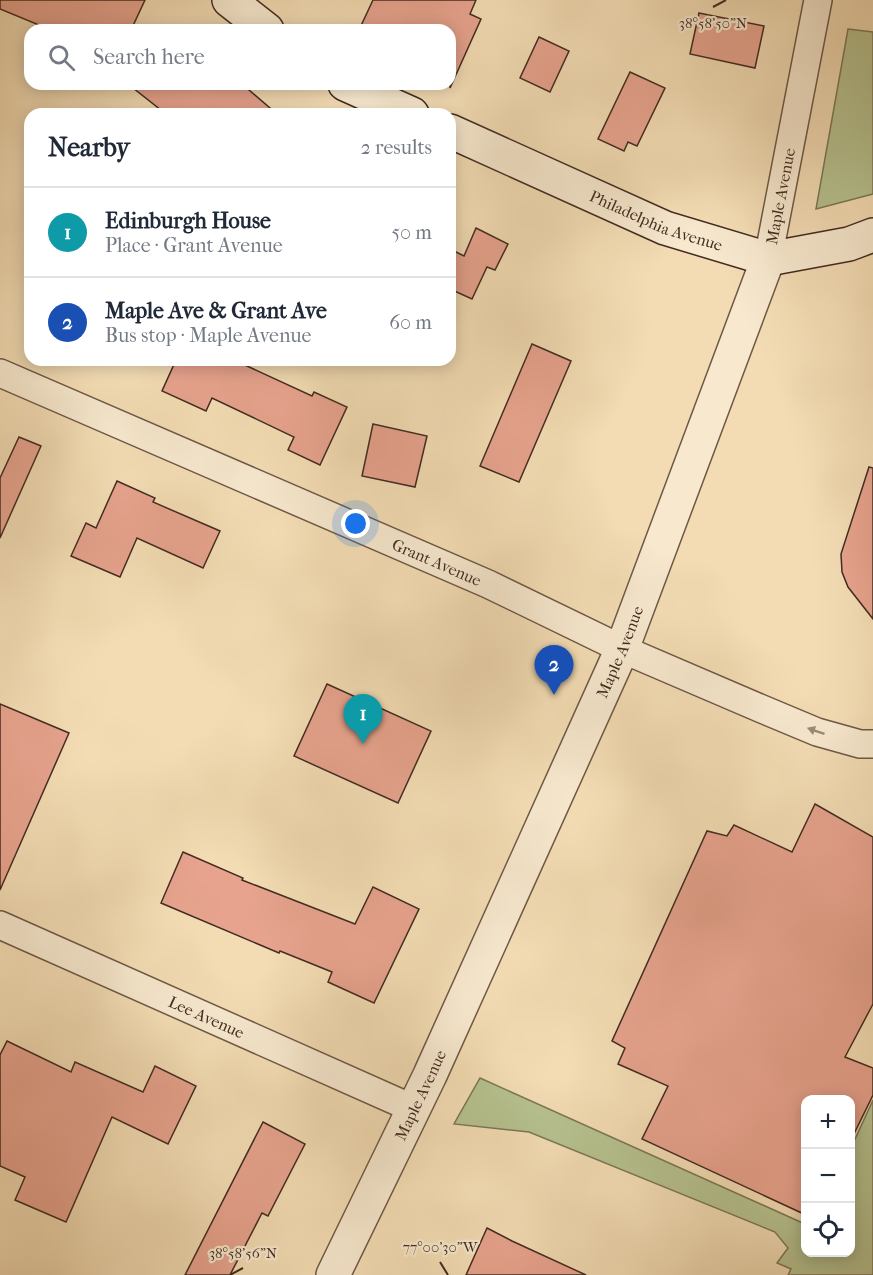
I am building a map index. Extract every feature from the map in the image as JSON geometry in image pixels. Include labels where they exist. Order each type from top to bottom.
[{"type":"street","points":[[229,0],[259,24]]},
{"type":"street","name":"Maple Avenue","points":[[333,1275],[414,1109],[622,649],[768,259],[818,0]]},
{"type":"street","points":[[358,90],[399,108]]},
{"type":"street","name":"Philadelphia Avenue","points":[[456,134],[665,228],[768,259],[849,244],[873,235]]},
{"type":"street","name":"Grant Avenue","points":[[0,372],[488,584],[622,649],[762,709],[817,732],[860,744],[873,744]]},
{"type":"street","name":"Lee Avenue","points":[[0,924],[414,1109]]},
{"type":"green space","points":[[848,29],[873,32],[873,194],[816,209]]},
{"type":"green space","points":[[480,1078],[801,1222],[801,1257],[855,1257],[855,1139],[873,1100],[873,1275],[788,1275],[791,1269],[777,1263],[788,1248],[775,1232],[529,1132],[454,1124]]},
{"type":"building","points":[[0,0],[145,0],[134,24],[36,24],[0,9]]},
{"type":"building","points":[[373,0],[476,0],[470,14],[481,19],[456,75],[456,24],[362,24]]},
{"type":"building","points":[[699,13],[764,26],[755,68],[690,54]]},
{"type":"building","points":[[539,37],[569,51],[550,92],[520,78]]},
{"type":"building","points":[[630,72],[665,88],[637,146],[628,142],[624,151],[598,139]]},
{"type":"building","points":[[136,90],[249,90],[270,108],[158,108]]},
{"type":"building","points":[[476,228],[508,244],[495,270],[487,267],[472,299],[456,292],[456,252],[464,256]]},
{"type":"building","points":[[532,344],[571,361],[519,482],[480,466]]},
{"type":"building","points":[[173,366],[247,366],[312,396],[314,392],[347,407],[320,465],[288,450],[294,437],[212,398],[206,411],[162,391]]},
{"type":"building","points":[[373,424],[427,436],[415,487],[362,476]]},
{"type":"building","points":[[19,437],[41,446],[0,538],[0,478]]},
{"type":"building","points":[[869,467],[873,468],[873,619],[848,587],[842,572],[841,554]]},
{"type":"building","points":[[117,481],[155,498],[153,502],[220,531],[203,568],[137,538],[120,577],[71,556],[86,523],[96,528]]},
{"type":"building","points":[[327,684],[431,731],[398,803],[294,756]]},
{"type":"building","points":[[0,704],[69,733],[0,890]]},
{"type":"building","points":[[815,804],[873,837],[873,1004],[845,1057],[873,1068],[873,1095],[855,1132],[855,1095],[801,1095],[801,1213],[642,1139],[668,1086],[618,1064],[625,1048],[612,1041],[707,831],[727,836],[734,825],[792,852]]},
{"type":"building","points":[[183,852],[243,878],[242,880],[355,924],[373,887],[419,909],[374,1003],[328,982],[332,972],[280,951],[279,953],[161,903]]},
{"type":"building","points":[[7,1041],[71,1072],[75,1062],[143,1092],[155,1066],[196,1086],[168,1144],[112,1117],[66,1222],[15,1200],[25,1177],[0,1166],[0,1055]]},
{"type":"building","points":[[263,1122],[305,1144],[268,1216],[262,1213],[230,1275],[185,1275]]},
{"type":"building","points":[[487,1228],[512,1241],[586,1275],[466,1275]]},
{"type":"place","name":"Maple Ave & Grant Ave","points":[[554,695]]},
{"type":"place","name":"Edinburgh House","points":[[363,744]]}]
